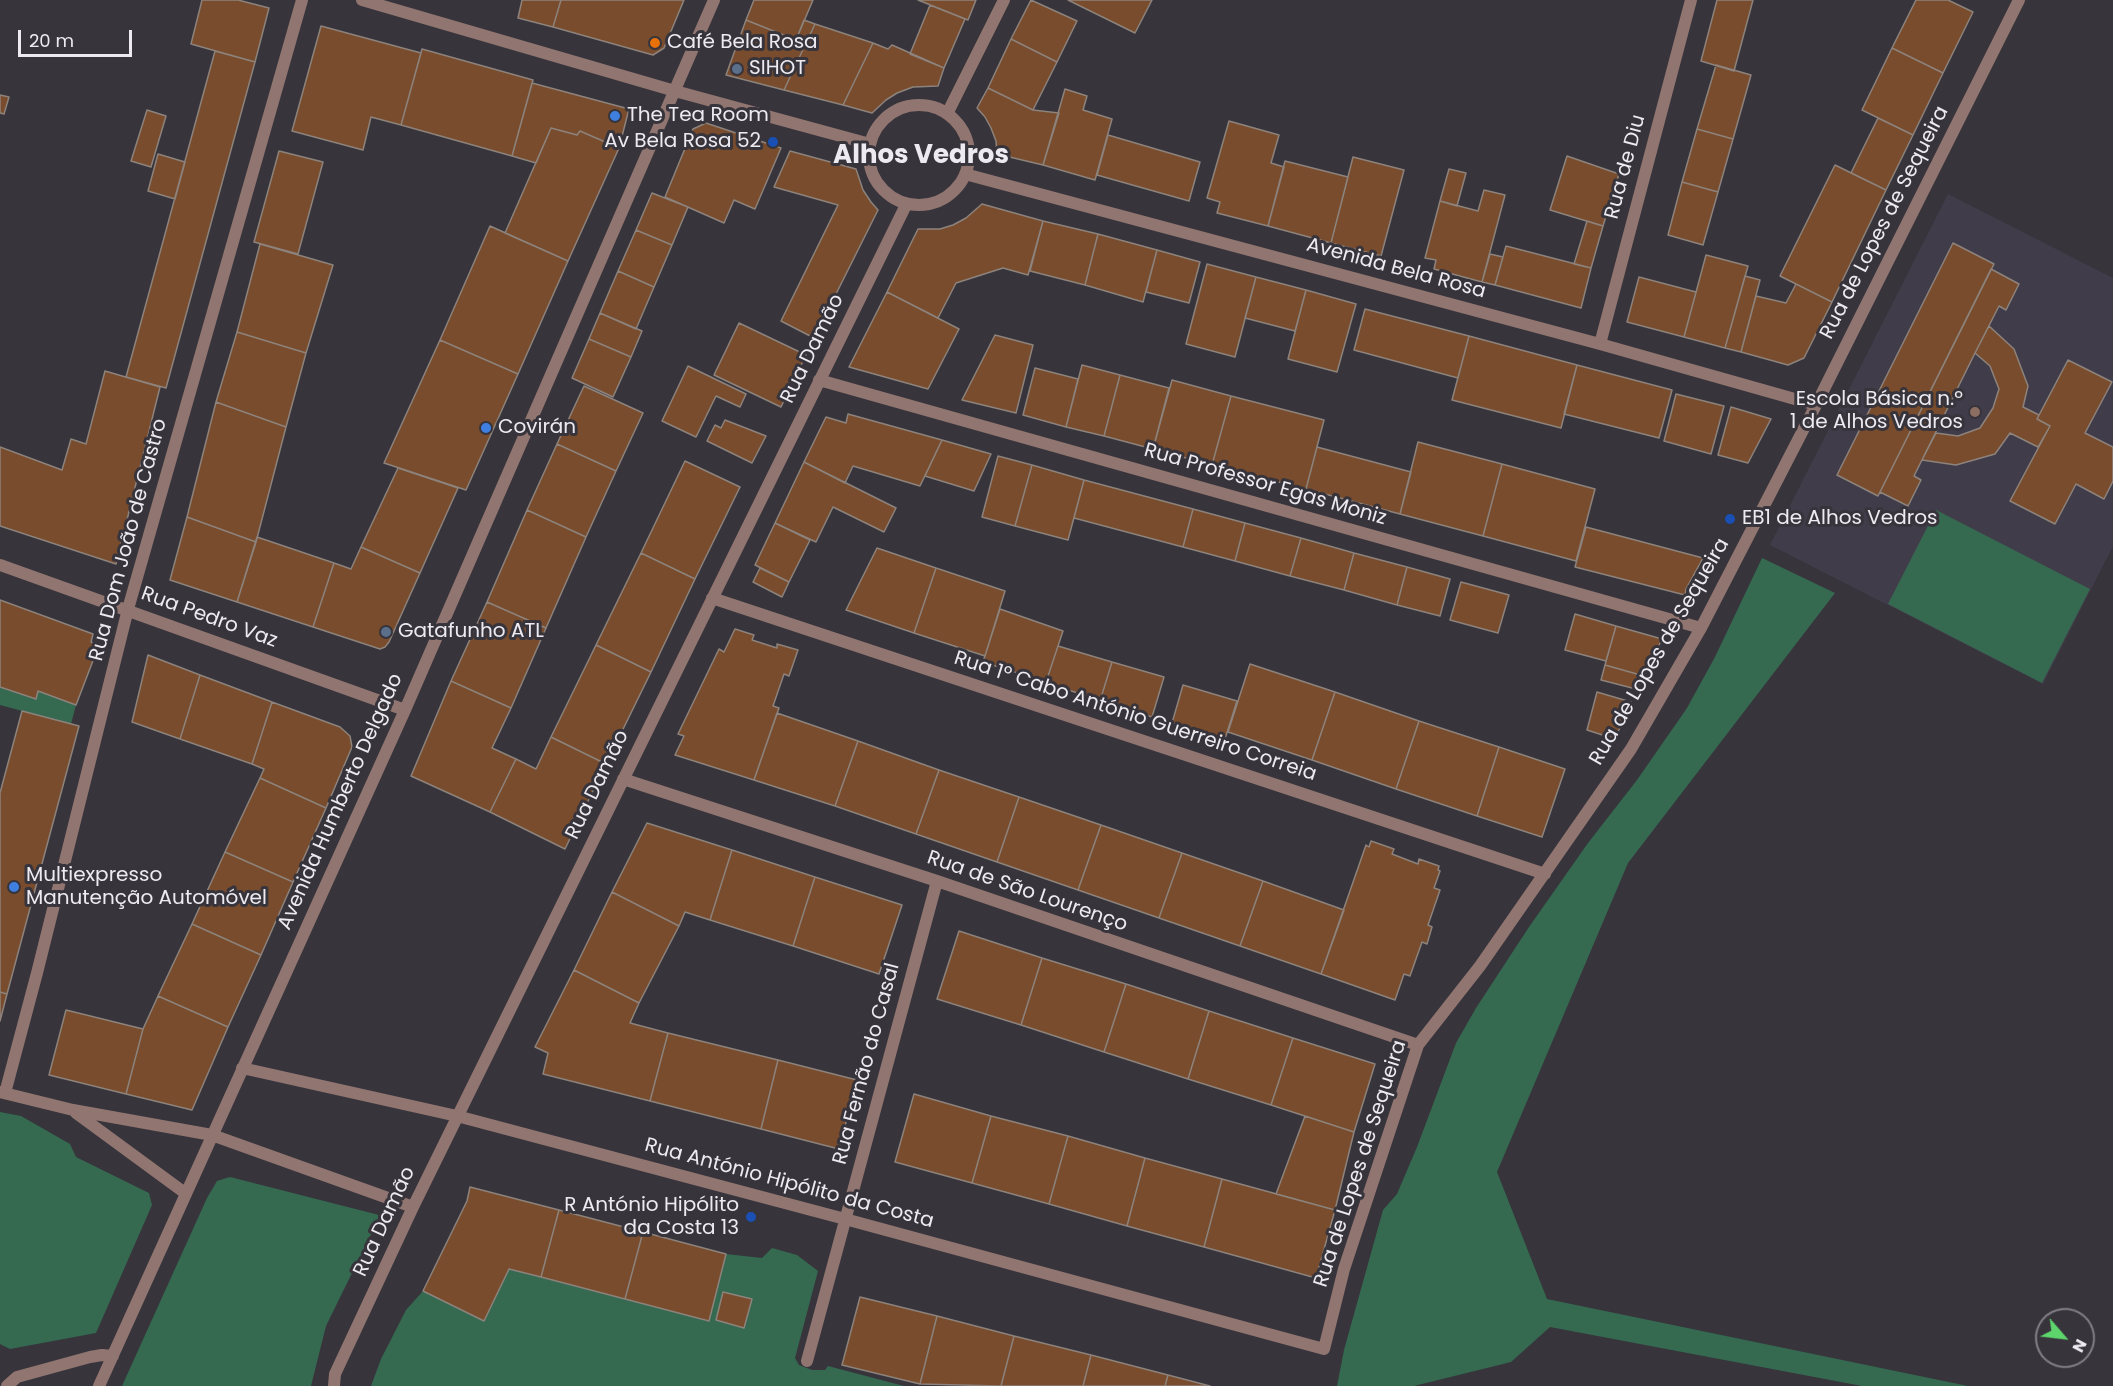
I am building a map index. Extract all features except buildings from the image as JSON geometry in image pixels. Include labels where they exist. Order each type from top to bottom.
[{"type":"street","name":"Rua Dom João de Castro","points":[[2,1093],[128,609],[302,0]]},
{"type":"street","points":[[362,0],[675,91],[870,144]]},
{"type":"street","name":"Avenida Humberto Delgado","points":[[99,1386],[184,1193],[405,710],[714,0]]},
{"type":"street","points":[[947,114],[1004,0]]},
{"type":"street","name":"Rua de Diu","points":[[1600,344],[1691,0]]},
{"type":"street","name":"Rua de Lopes de Sequeira","points":[[1324,1349],[1344,1269],[1418,1045],[1480,966],[1631,749],[1701,628],[1816,405],[2019,0]]},
{"type":"street","points":[[923,105],[947,114],[954,118],[965,132],[969,149],[968,166],[962,182],[950,195],[936,203],[906,205],[889,196],[878,184],[871,171],[870,144],[879,125],[891,114],[907,106],[923,105]]},
{"type":"street","name":"Avenida Bela Rosa","points":[[965,174],[1600,344],[1816,405]]},
{"type":"street","name":"Rua Damão","points":[[334,1386],[336,1374],[457,1116],[906,205]]},
{"type":"street","name":"Rua Professor Egas Moniz","points":[[819,380],[1701,628]]},
{"type":"street","name":"Rua Pedro Vaz","points":[[0,565],[405,710]]},
{"type":"street","name":"Rua 1º Cabo António Guerreiro Correia","points":[[712,598],[1545,874]]},
{"type":"street","name":"Rua de São Lourenço","points":[[623,778],[937,881],[1418,1045]]},
{"type":"street","name":"Rua Fernão do Casal","points":[[807,1361],[937,881]]},
{"type":"street","name":"Rua António Hipólito da Costa","points":[[242,1068],[457,1116],[1324,1349]]},
{"type":"street","points":[[2,1093],[73,1110],[212,1135],[413,1207]]},
{"type":"street","points":[[73,1110],[184,1193]]},
{"type":"street","points":[[7,1386],[17,1377],[90,1357],[112,1356]]},
{"type":"shaded area","name":"Escola Básica n.º 1 de Alhos Vedros","points":[[1948,194],[2113,278],[2113,546],[2043,684],[1770,545]]},
{"type":"green space","points":[[1936,510],[2090,589],[2042,683],[1888,604]]},
{"type":"green space","points":[[1762,558],[1835,593],[1628,863],[1497,1172],[1547,1299],[1968,1386],[1862,1386],[1550,1327],[1511,1362],[1414,1386],[1337,1386],[1344,1350],[1383,1210],[1397,1194],[1456,1043],[1529,927],[1687,708],[1715,657]]},
{"type":"green space","points":[[0,687],[35,699],[38,691],[76,705],[71,724],[0,705]]},
{"type":"green space","points":[[0,1112],[21,1116],[70,1144],[76,1157],[149,1193],[152,1205],[96,1333],[10,1349],[0,1344]]},
{"type":"green space","points":[[230,1177],[379,1215],[326,1326],[311,1386],[122,1386],[207,1198],[217,1181]]},
{"type":"green space","points":[[772,1248],[797,1255],[818,1271],[795,1358],[799,1365],[812,1370],[825,1370],[828,1366],[904,1386],[371,1386],[381,1359],[406,1310],[423,1291],[509,1269],[708,1321],[726,1254],[762,1258]]},
{"type":"place","name":"Café Bela Rosa","points":[[655,43]]},
{"type":"place","name":"SIHOT","points":[[737,69]]},
{"type":"place","name":"The Tea Room","points":[[615,116]]},
{"type":"place","name":"Av Bela Rosa 52","points":[[773,142]]},
{"type":"place","name":"Escola Básica n.º 1 de Alhos Vedros","points":[[1975,412]]},
{"type":"place","name":"Covirán","points":[[486,428]]},
{"type":"place","name":"EB1 de Alhos Vedros","points":[[1730,519]]},
{"type":"place","name":"Gatafunho ATL","points":[[386,632]]},
{"type":"place","name":"Multiexpresso Manutenção Automóvel","points":[[14,887]]},
{"type":"place","name":"R António Hipólito da Costa 13","points":[[751,1217]]},
{"type":"district","name":"Alhos Vedros","points":[[921,156]]}]
